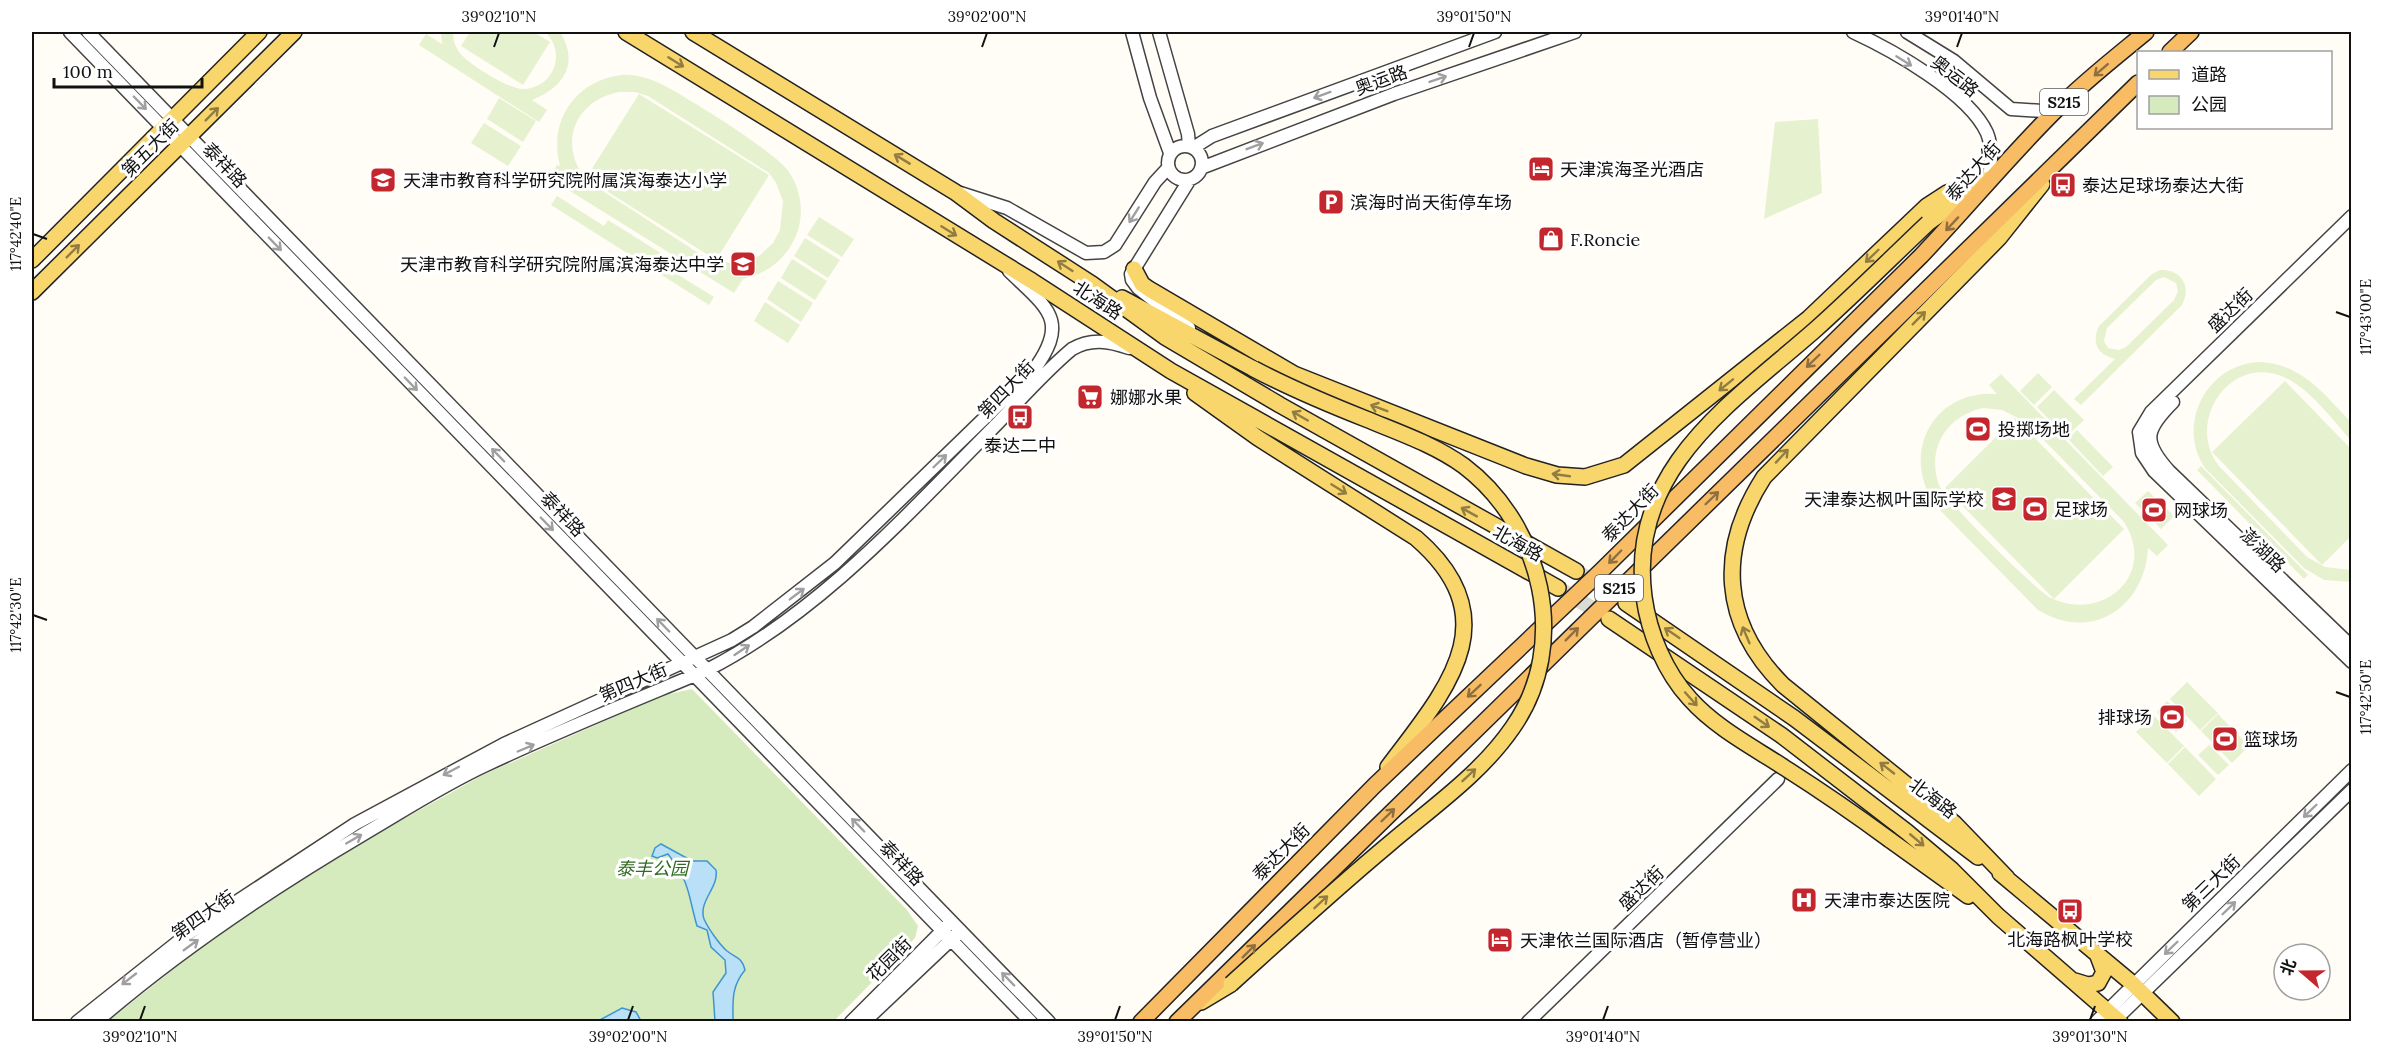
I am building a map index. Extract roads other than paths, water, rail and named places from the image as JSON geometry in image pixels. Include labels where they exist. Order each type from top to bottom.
[{"type":"highway","name":"泰达大街","points":[[1141,1022],[1375,785],[1600,572],[1913,264],[1957,218],[1989,179],[2060,105],[2146,32]]},
{"type":"highway","points":[[2170,51],[2191,32]]},
{"type":"highway","points":[[2063,158],[2137,85]]},
{"type":"highway","name":"S215","points":[[1177,1022],[1663,545],[2063,158]]},
{"type":"main road","name":"第五大街","points":[[32,260],[259,32]]},
{"type":"main road","name":"第五大街","points":[[32,292],[294,32]]},
{"type":"main road","name":"北海路","points":[[626,32],[998,261],[1171,371],[1558,588]]},
{"type":"main road","name":"北海路","points":[[693,32],[955,192],[988,217],[1092,284],[1165,338],[1576,571]]},
{"type":"main road","points":[[2007,878],[1954,823],[1783,685],[1767,669],[1749,642],[1736,606],[1732,589],[1733,557],[1738,525],[1764,477],[1999,238],[2063,158]]},
{"type":"main road","points":[[1989,179],[1928,223],[1837,310],[1710,421],[1686,447],[1657,497],[1647,529],[1642,564],[1642,586],[1650,628],[1664,660],[1689,699],[1732,734],[1806,781],[1998,916]]},
{"type":"main road","points":[[1134,269],[1142,284],[1149,290],[1294,374],[1526,466],[1557,476],[1585,477],[1624,465],[1667,434],[1809,318],[1927,206],[1947,194],[1989,179]]},
{"type":"main road","points":[[1092,284],[1313,398],[1442,452],[1488,487],[1514,521],[1531,555],[1542,597],[1543,639],[1535,680],[1514,726],[1487,758],[1337,887],[1232,984],[1191,1008]]},
{"type":"main road","points":[[1171,371],[1204,400],[1258,438],[1416,538],[1436,558],[1453,582],[1463,622],[1462,652],[1455,670],[1437,700],[1375,785]]},
{"type":"main road","name":"北海路","points":[[1626,603],[1794,718],[2007,878],[2138,988],[2172,1022]]},
{"type":"main road","points":[[1609,619],[1781,735],[1862,797],[1952,870],[1998,916],[2115,1018]]},
{"type":"main road","points":[[2072,979],[2088,985],[2098,983],[2104,972],[2096,953]]},
{"type":"street","name":"泰祥路","points":[[70,32],[167,122]]},
{"type":"street","name":"泰祥路","points":[[88,32],[167,122],[694,676],[1031,1022]]},
{"type":"street","points":[[955,192],[1007,208],[1086,253],[1094,255],[1115,245],[1155,182],[1168,168],[1170,153],[1150,98],[1132,32]]},
{"type":"street","points":[[1159,32],[1191,147],[1201,157],[1201,168],[1190,179],[1134,269],[1132,280],[1138,288],[1212,345]]},
{"type":"street","name":"奥运路","points":[[1191,147],[1212,136],[1495,32]]},
{"type":"street","name":"奥运路","points":[[1201,168],[1394,94],[1575,32]]},
{"type":"street","name":"奥运路","points":[[1853,32],[1935,80],[1961,99],[1986,133],[1991,150],[1989,179]]},
{"type":"street","name":"奥运路","points":[[1907,32],[1953,62],[2011,109],[2042,111],[2060,105]]},
{"type":"street","name":"泰祥路","points":[[185,141],[707,670],[1049,1022]]},
{"type":"street","points":[[1170,153],[1178,146],[1191,147]]},
{"type":"street","points":[[1168,168],[1174,177],[1190,179]]},
{"type":"street","name":"盛达街","points":[[2144,434],[2151,412],[2352,216]]},
{"type":"street","name":"盛达街","points":[[2144,434],[2170,404],[2352,226]]},
{"type":"street","name":"第四大街","points":[[77,1022],[189,933],[355,824],[504,744],[694,658],[753,627],[836,563],[1033,371],[1052,341],[1050,316],[1040,301],[998,261]]},
{"type":"street","name":"第四大街","points":[[96,1022],[152,974],[294,874],[439,790],[486,765],[694,676],[738,653],[806,605],[865,556],[1072,349],[1083,342],[1103,341],[1143,353]]},
{"type":"street","name":"澎湖路","points":[[2144,434],[2154,454],[2169,471],[2352,647]]},
{"type":"street","name":"澎湖路","points":[[2144,434],[2142,453],[2154,471],[2352,663]]},
{"type":"street","name":"第三大街","points":[[2096,1022],[2115,1018],[2138,988],[2352,770]]},
{"type":"street","name":"盛达街","points":[[1528,1022],[1778,779]]},
{"type":"street","name":"第三大街","points":[[2138,988],[2352,790]]},
{"type":"street","name":"花园街","points":[[851,1022],[942,930],[956,925]]},
{"type":"street","name":"花园街","points":[[864,1022],[951,939],[956,925]]},
{"type":"water","points":[[661,844],[692,861],[707,861],[716,870],[715,883],[704,906],[704,919],[714,936],[727,951],[740,960],[745,970],[735,988],[733,1021],[715,1021],[713,992],[726,973],[725,960],[711,947],[707,930],[697,926],[681,873],[668,854],[657,858],[652,856],[655,848]]},
{"type":"water","points":[[622,1008],[636,1012],[641,1021],[598,1021]]},
{"type":"tunnel","points":[[1576,571],[1624,601]]},
{"type":"tunnel","points":[[1558,588],[1607,617]]},
{"type":"place","name":"天津滨海圣光酒店","points":[[1541,169]]},
{"type":"place","name":"天津市教育科学研究院附属滨海泰达小学","points":[[383,180]]},
{"type":"place","name":"泰达足球场泰达大街","points":[[2063,185]]},
{"type":"place","name":"滨海时尚天街停车场","points":[[1331,202]]},
{"type":"place","name":"F.Roncie","points":[[1551,239]]},
{"type":"place","name":"天津市教育科学研究院附属滨海泰达中学","points":[[743,264]]},
{"type":"place","name":"娜娜水果","points":[[1090,397]]},
{"type":"place","name":"泰达二中","points":[[1020,417]]},
{"type":"place","name":"投掷场地","points":[[1978,429]]},
{"type":"place","name":"天津泰达枫叶国际学校","points":[[2004,499]]},
{"type":"place","name":"足球场","points":[[2035,509]]},
{"type":"place","name":"网球场","points":[[2154,510]]},
{"type":"place","name":"排球场","points":[[2172,717]]},
{"type":"place","name":"篮球场","points":[[2225,739]]},
{"type":"place","name":"天津市泰达医院","points":[[1804,900]]},
{"type":"place","name":"北海路枫叶学校","points":[[2070,911]]},
{"type":"place","name":"天津依兰国际酒店（暂停营业）","points":[[1500,940]]},
{"type":"park label","name":"泰丰公园","points":[[652,868]]}]
